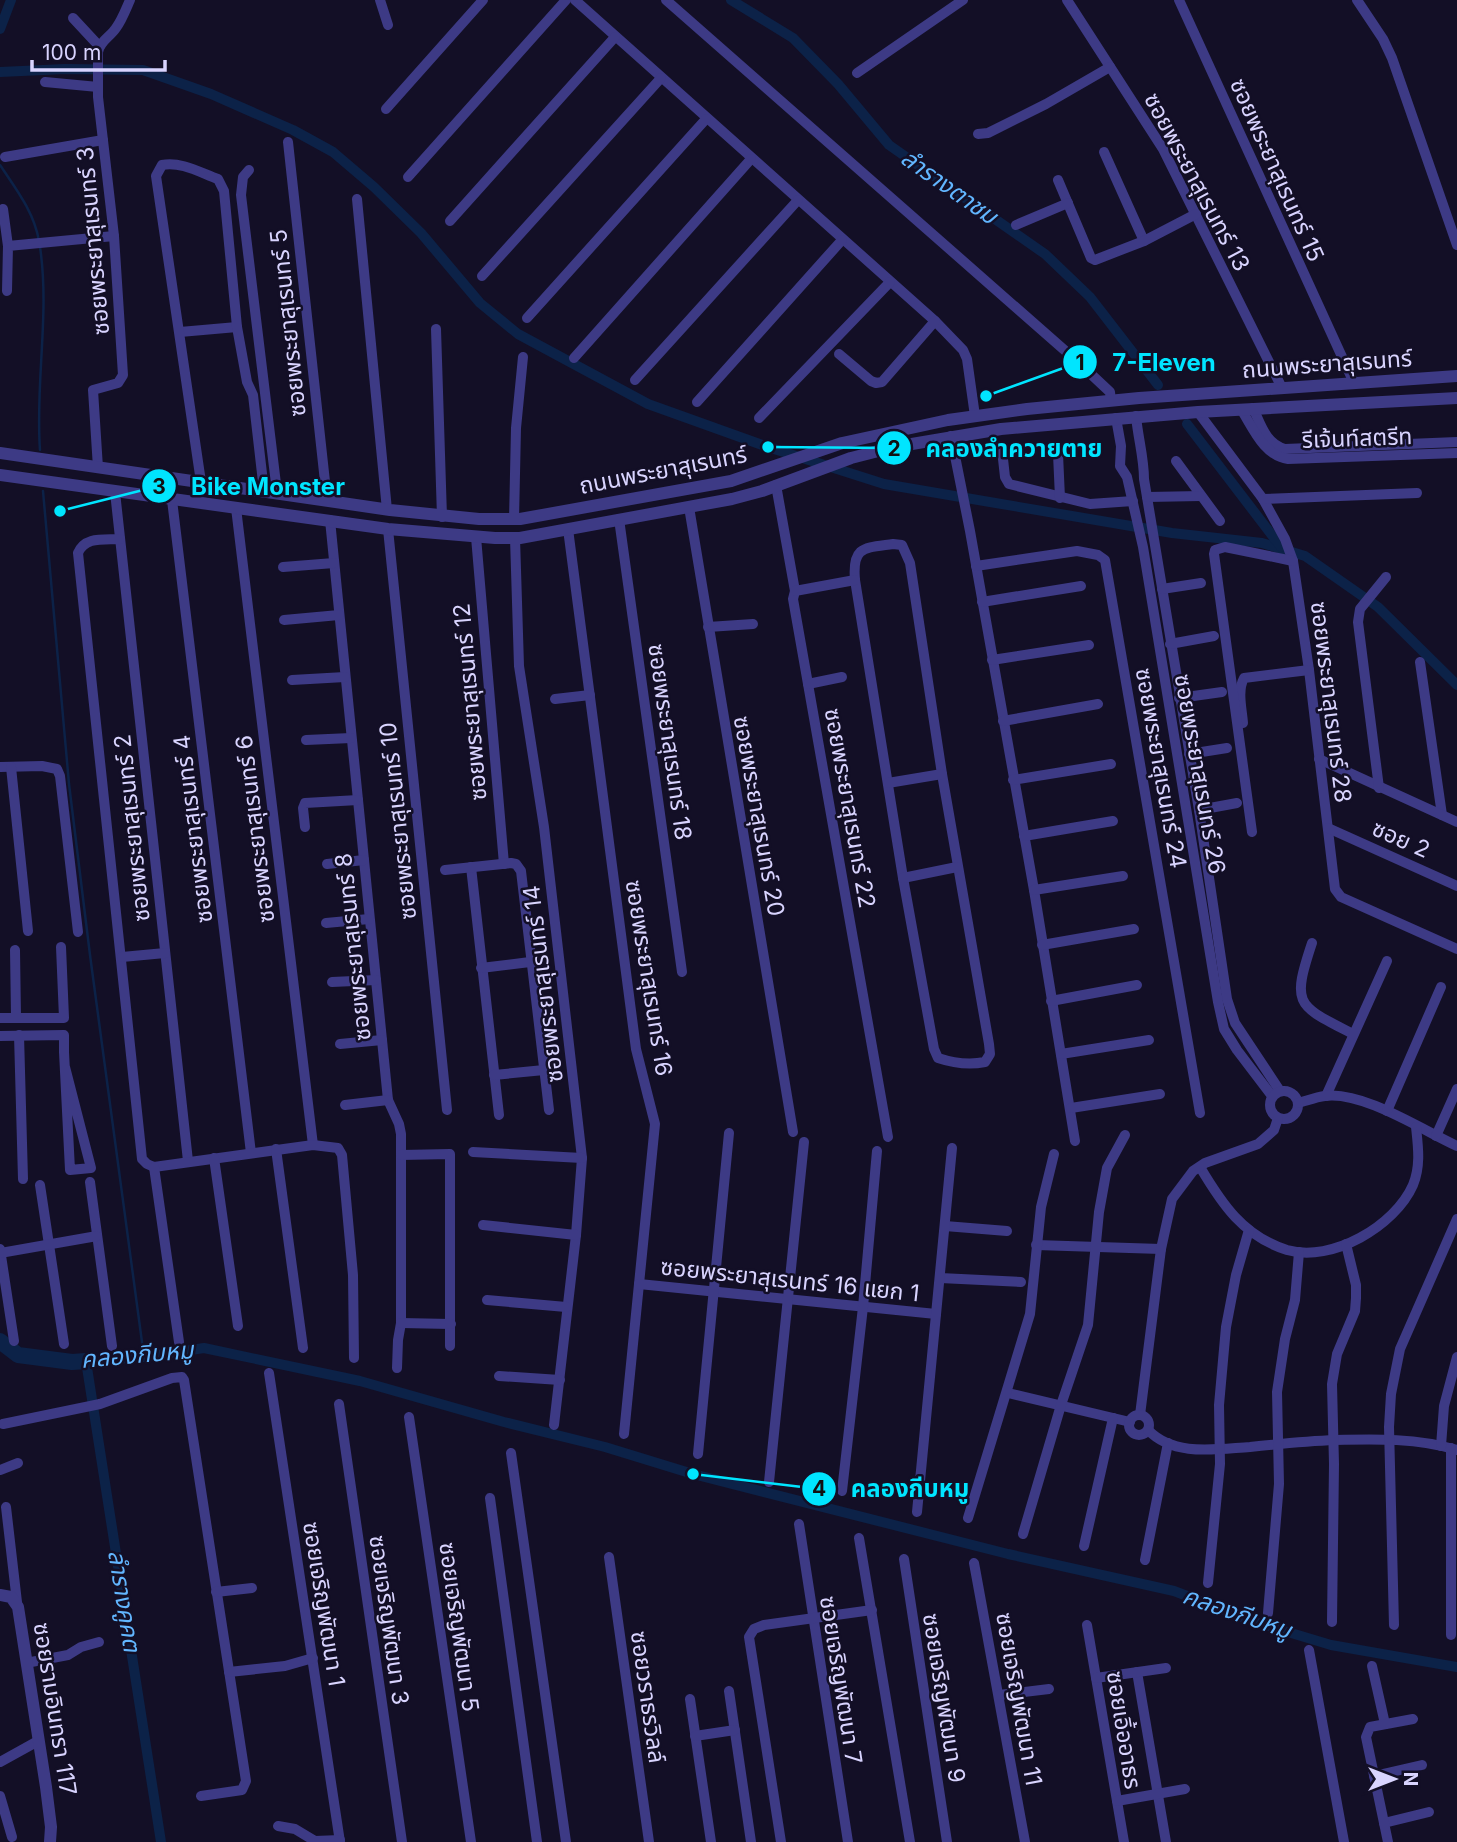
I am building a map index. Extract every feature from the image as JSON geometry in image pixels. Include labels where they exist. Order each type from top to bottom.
[{"type":"street","points":[[72,18],[98,49],[114,32],[130,0]]},
{"type":"street","points":[[380,0],[388,25]]},
{"type":"street","points":[[386,108],[483,0]]},
{"type":"street","points":[[408,177],[566,0]]},
{"type":"street","points":[[575,0],[935,321],[963,350],[967,359],[975,416]]},
{"type":"street","points":[[666,0],[1078,362],[1110,392],[1111,401]]},
{"type":"street","points":[[857,73],[963,0]]},
{"type":"street","name":"ซอยพระยาสุเรนทร์ 13","points":[[1067,0],[1163,149],[1282,388]]},
{"type":"street","name":"ซอยพระยาสุเรนทร์ 15","points":[[1179,0],[1340,355],[1340,364],[1350,383]]},
{"type":"street","points":[[1357,0],[1383,38],[1392,58],[1457,245]]},
{"type":"street","points":[[450,221],[615,37]]},
{"type":"street","name":"ซอยพระยาสุเรนทร์ 3","points":[[98,49],[98,85],[114,236],[123,375],[118,383],[93,390],[98,468]]},
{"type":"street","points":[[978,134],[988,133],[1046,104],[1110,67]]},
{"type":"street","points":[[482,276],[661,78]]},
{"type":"street","points":[[45,82],[98,85]]},
{"type":"street","points":[[527,318],[706,119]]},
{"type":"street","points":[[5,157],[103,140]]},
{"type":"street","name":"ซอยพระยาสุเรนทร์ 5","points":[[288,142],[327,500]]},
{"type":"street","points":[[1104,152],[1144,241]]},
{"type":"street","points":[[574,358],[751,159]]},
{"type":"street","points":[[201,482],[156,176],[162,165],[170,163],[218,179],[222,184],[237,327],[271,492]]},
{"type":"street","points":[[249,170],[243,177],[241,195],[271,492]]},
{"type":"street","points":[[1058,180],[1091,258],[1095,260],[1144,241],[1196,214]]},
{"type":"street","points":[[358,199],[388,529]]},
{"type":"street","points":[[635,380],[798,200]]},
{"type":"street","points":[[1016,225],[1068,202]]},
{"type":"street","points":[[3,209],[8,246],[7,291]]},
{"type":"street","points":[[8,246],[114,236]]},
{"type":"street","points":[[697,402],[842,240]]},
{"type":"street","points":[[759,418],[890,282]]},
{"type":"street","points":[[839,354],[871,381],[882,382],[935,321]]},
{"type":"street","points":[[180,332],[237,327]]},
{"type":"street","points":[[436,329],[442,517]]},
{"type":"street","points":[[514,520],[516,428],[523,357]]},
{"type":"street","name":"ถนนพระยาสุเรนทร์","points":[[0,453],[387,510],[442,517],[514,520],[731,481],[842,443],[975,416],[1111,401],[1457,376]]},
{"type":"street","points":[[1384,381],[1386,402]]},
{"type":"street","name":"ถนนพระยาสุเรนทร์","points":[[0,475],[388,529],[515,538],[740,497],[851,458],[951,436],[1136,416],[1457,398]]},
{"type":"street","name":"รีเจ้นท์สตรีท","points":[[1247,409],[1275,447],[1286,449],[1457,442]]},
{"type":"street","name":"รีเจ้นท์สตรีท","points":[[1247,409],[1264,444],[1278,458],[1457,453]]},
{"type":"street","name":"ซอยพระยาสุเรนทร์ 28","points":[[1198,412],[1264,499],[1292,559],[1337,893],[1457,949]]},
{"type":"street","name":"ซอยพระยาสุเรนทร์ 26","points":[[1136,416],[1138,444],[1143,459],[1170,644],[1199,810],[1197,836]]},
{"type":"street","name":"ซอยพระยาสุเรนทร์ 26","points":[[1116,418],[1121,446],[1120,466],[1127,477],[1137,518],[1197,836],[1218,1002],[1224,1029],[1237,1050],[1276,1094]]},
{"type":"street","points":[[951,436],[1034,890],[1075,1141]]},
{"type":"street","points":[[1121,446],[1138,444]]},
{"type":"street","points":[[1002,450],[1005,477],[1009,484],[1099,505],[1133,501]]},
{"type":"street","points":[[1058,454],[1060,498]]},
{"type":"street","points":[[1176,461],[1220,521]]},
{"type":"street","name":"ซอยพระยาสุเรนทร์ 22","points":[[778,484],[795,591],[793,599],[888,1137]]},
{"type":"street","name":"ซอยพระยาสุเรนทร์ 2","points":[[115,492],[188,1161]]},
{"type":"street","points":[[1264,499],[1417,493]]},
{"type":"street","points":[[1147,497],[1202,496]]},
{"type":"street","name":"ซอยพระยาสุเรนทร์ 4","points":[[172,500],[251,1153]]},
{"type":"street","name":"ซอยพระยาสุเรนทร์ 20","points":[[689,507],[793,1132]]},
{"type":"street","name":"ซอยพระยาสุเรนทร์ 6","points":[[236,508],[313,1145]]},
{"type":"street","name":"ซอยพระยาสุเรนทร์ 18","points":[[619,519],[682,972]]},
{"type":"street","name":"ซอยพระยาสุเรนทร์ 8","points":[[330,520],[388,1100],[399,1124],[401,1323],[397,1368]]},
{"type":"street","name":"ซอยพระยาสุเรนทร์ 10","points":[[388,529],[447,1110]]},
{"type":"street","name":"ซอยพระยาสุเรนทร์ 16","points":[[568,529],[636,1049],[654,1114],[624,1434]]},
{"type":"street","name":"ซอยพระยาสุเรนทร์ 12","points":[[475,537],[504,864]]},
{"type":"street","name":"ซอยพระยาสุเรนทร์ 14","points":[[515,538],[519,666],[544,827],[582,1157],[576,1235],[554,1425]]},
{"type":"street","points":[[120,539],[87,541],[78,553],[142,1159],[154,1167],[313,1145],[333,1146],[338,1149],[342,1155],[353,1275],[354,1358]]},
{"type":"street","points":[[893,544],[902,545],[907,552],[990,1054],[985,1062],[954,1062],[938,1058],[934,1049],[903,878],[855,580],[853,563],[856,554],[864,548],[893,544]]},
{"type":"street","points":[[1252,832],[1214,554],[1219,547],[1225,547],[1292,559]]},
{"type":"street","name":"ซอยพระยาสุเรนทร์ 24","points":[[976,566],[1077,551],[1098,555],[1105,560],[1200,1113]]},
{"type":"street","points":[[283,567],[334,563]]},
{"type":"street","points":[[1379,788],[1358,622],[1360,609],[1386,577]]},
{"type":"street","points":[[795,591],[855,580]]},
{"type":"street","points":[[1162,589],[1201,583]]},
{"type":"street","points":[[982,602],[1081,586]]},
{"type":"street","points":[[284,620],[339,615]]},
{"type":"street","points":[[708,627],[753,624]]},
{"type":"street","points":[[1157,631],[1168,627]]},
{"type":"street","points":[[1170,644],[1214,636]]},
{"type":"street","points":[[992,660],[1088,645]]},
{"type":"street","points":[[1420,662],[1442,815]]},
{"type":"street","points":[[1243,723],[1241,681],[1244,678],[1309,670]]},
{"type":"street","points":[[292,680],[345,677]]},
{"type":"street","points":[[808,684],[842,677]]},
{"type":"street","points":[[1179,698],[1222,692]]},
{"type":"street","points":[[555,699],[590,695]]},
{"type":"street","points":[[1003,721],[1098,704]]},
{"type":"street","points":[[306,740],[351,738]]},
{"type":"street","points":[[1189,754],[1227,748]]},
{"type":"street","points":[[1319,759],[1457,822]]},
{"type":"street","points":[[1013,780],[1111,764]]},
{"type":"street","points":[[28,932],[5,767],[52,766],[57,769],[78,932]]},
{"type":"street","points":[[888,783],[942,774]]},
{"type":"street","points":[[305,827],[305,803],[358,800]]},
{"type":"street","points":[[1199,810],[1237,803]]},
{"type":"street","points":[[1024,836],[1113,821]]},
{"type":"street","name":"ซอย 2","points":[[1328,828],[1457,886]]},
{"type":"street","points":[[327,864],[364,860]]},
{"type":"street","points":[[445,870],[516,864],[521,871],[549,1110]]},
{"type":"street","points":[[471,867],[499,1115]]},
{"type":"street","points":[[903,878],[957,867]]},
{"type":"street","points":[[1034,890],[1123,876]]},
{"type":"street","points":[[326,923],[369,919]]},
{"type":"street","points":[[1042,945],[1134,929]]},
{"type":"street","points":[[1312,943],[1301,977],[1301,995],[1312,1013],[1353,1034]]},
{"type":"street","points":[[0,1018],[64,1018],[61,947]]},
{"type":"street","points":[[15,950],[16,1017]]},
{"type":"street","points":[[122,957],[165,953]]},
{"type":"street","points":[[1326,1096],[1387,961]]},
{"type":"street","points":[[481,968],[530,962]]},
{"type":"street","points":[[332,982],[376,980]]},
{"type":"street","points":[[1051,1001],[1138,985]]},
{"type":"street","points":[[1387,1111],[1441,987]]},
{"type":"street","points":[[19,1035],[23,1179]]},
{"type":"street","points":[[0,1036],[64,1035],[65,1066],[70,1170],[91,1168],[65,1066]]},
{"type":"street","points":[[340,1044],[382,1040]]},
{"type":"street","points":[[1061,1054],[1149,1040]]},
{"type":"street","points":[[494,1075],[544,1070]]},
{"type":"street","points":[[1436,1136],[1457,1089]]},
{"type":"street","name":"ซอยพระยาสุเรนทร์ 26","points":[[1276,1094],[1292,1093],[1298,1103]]},
{"type":"street","points":[[1071,1108],[1160,1094]]},
{"type":"street","name":"ซอยพระยาสุเรนทร์ 26","points":[[1276,1094],[1270,1108],[1278,1118]]},
{"type":"street","points":[[1140,1415],[1161,1249],[1172,1199],[1183,1183],[1200,1167],[1258,1144],[1274,1129],[1278,1118],[1288,1119],[1292,1116],[1298,1103],[1326,1096],[1358,1100],[1387,1111],[1457,1146]]},
{"type":"street","points":[[345,1105],[388,1100]]},
{"type":"street","points":[[1200,1167],[1222,1203],[1249,1230],[1276,1245],[1299,1252],[1327,1250],[1371,1232],[1389,1218],[1412,1185],[1419,1161],[1416,1127]]},
{"type":"street","points":[[698,1454],[729,1133]]},
{"type":"street","points":[[1023,1534],[1088,1325],[1098,1212],[1107,1168],[1125,1135]]},
{"type":"street","points":[[769,1482],[804,1142]]},
{"type":"street","points":[[917,1512],[952,1148]]},
{"type":"street","points":[[276,1149],[303,1348]]},
{"type":"street","points":[[842,1491],[877,1151]]},
{"type":"street","points":[[473,1152],[582,1157]]},
{"type":"street","points":[[401,1155],[450,1154],[450,1346]]},
{"type":"street","points":[[968,1518],[1030,1314],[1041,1207],[1054,1154]]},
{"type":"street","points":[[214,1158],[238,1326]]},
{"type":"street","points":[[154,1167],[179,1342]]},
{"type":"street","points":[[90,1182],[113,1346]]},
{"type":"street","points":[[40,1185],[64,1344]]},
{"type":"street","points":[[1394,1625],[1391,1394],[1400,1349],[1457,1219]]},
{"type":"street","points":[[484,1224],[576,1235]]},
{"type":"street","points":[[945,1226],[1007,1231]]},
{"type":"street","points":[[1208,1583],[1220,1450],[1219,1405],[1226,1327],[1236,1275],[1249,1230]]},
{"type":"street","points":[[14,1341],[0,1252],[97,1236]]},
{"type":"street","points":[[1332,1622],[1334,1370],[1355,1311],[1356,1298],[1356,1285],[1346,1244]]},
{"type":"street","points":[[1036,1245],[1161,1249]]},
{"type":"street","points":[[1268,1613],[1279,1484],[1277,1392],[1285,1339],[1296,1300],[1299,1252]]},
{"type":"street","points":[[940,1278],[1021,1282]]},
{"type":"street","name":"ซอยพระยาสุเรนทร์ 16 แยก 1","points":[[639,1283],[936,1314]]},
{"type":"street","points":[[486,1300],[566,1307]]},
{"type":"street","points":[[401,1323],[451,1324]]},
{"type":"street","points":[[1451,1634],[1454,1557],[1450,1448],[1444,1406],[1457,1357]]},
{"type":"street","name":"ซอยเจริญพัฒนา 1","points":[[269,1373],[340,1841]]},
{"type":"street","points":[[499,1376],[560,1380]]},
{"type":"street","points":[[3,1424],[100,1404],[172,1378],[182,1377],[184,1380],[245,1767],[245,1787],[242,1790],[201,1796]]},
{"type":"street","points":[[1008,1393],[1130,1422]]},
{"type":"street","name":"ซอยเจริญพัฒนา 3","points":[[339,1404],[402,1842]]},
{"type":"street","points":[[1130,1422],[1140,1415]]},
{"type":"street","points":[[1140,1415],[1147,1419],[1148,1430],[1158,1439],[1187,1449],[1220,1450],[1333,1440],[1390,1440],[1429,1443],[1450,1448]]},
{"type":"street","name":"ซอยเจริญพัฒนา 5","points":[[409,1417],[471,1842]]},
{"type":"street","points":[[1084,1546],[1114,1418]]},
{"type":"street","points":[[1130,1422],[1131,1430],[1137,1434],[1148,1430]]},
{"type":"street","points":[[1145,1560],[1168,1443]]},
{"type":"street","points":[[511,1452],[566,1842]]},
{"type":"street","points":[[0,1470],[19,1463]]},
{"type":"street","points":[[490,1498],[537,1842]]},
{"type":"street","points":[[6,1507],[17,1602]]},
{"type":"street","name":"ซอยเจริญพัฒนา 7","points":[[799,1524],[848,1842]]},
{"type":"street","points":[[859,1538],[910,1842]]},
{"type":"street","name":"ซอยวราธรวิลล์","points":[[609,1557],[649,1842]]},
{"type":"street","name":"ซอยเจริญพัฒนา 9","points":[[904,1559],[947,1842]]},
{"type":"street","name":"ซอยเจริญพัฒนา 11","points":[[974,1563],[1025,1842]]},
{"type":"street","points":[[216,1592],[252,1588]]},
{"type":"street","name":"ซอยรามอินทรา 117","points":[[0,1595],[11,1597],[17,1602],[51,1827],[50,1842]]},
{"type":"street","points":[[781,1842],[749,1637],[754,1629],[764,1625],[872,1610]]},
{"type":"street","name":"ซอยเอิ้ออาธร","points":[[1087,1625],[1124,1842]]},
{"type":"street","points":[[26,1663],[68,1655],[81,1647],[99,1642]]},
{"type":"street","points":[[1309,1650],[1344,1842]]},
{"type":"street","points":[[229,1672],[285,1666],[313,1658]]},
{"type":"street","points":[[1371,1665],[1385,1724]]},
{"type":"street","points":[[1096,1678],[1166,1668]]},
{"type":"street","points":[[1137,1672],[1166,1842]]},
{"type":"street","points":[[999,1695],[1049,1689]]},
{"type":"street","points":[[729,1691],[751,1842]]},
{"type":"street","points":[[690,1699],[711,1842]]},
{"type":"street","points":[[1388,1842],[1366,1737],[1370,1727],[1412,1719]]},
{"type":"street","points":[[695,1736],[735,1730]]},
{"type":"street","points":[[0,1762],[38,1741]]},
{"type":"street","points":[[1374,1776],[1422,1765]]},
{"type":"street","points":[[1117,1801],[1185,1789]]},
{"type":"street","points":[[0,1796],[12,1837]]},
{"type":"street","points":[[1384,1823],[1429,1812]]},
{"type":"street","points":[[278,1826],[295,1829],[316,1841],[340,1841]]},
{"type":"waterway","points":[[0,29],[11,0]]},
{"type":"waterway","name":"ลำรางตาชม","points":[[731,0],[793,38],[838,84],[889,145],[1045,254],[1090,297],[1158,385]]},
{"type":"waterway","points":[[0,72],[143,70],[211,94],[293,130],[333,152],[421,233],[480,303],[518,334],[648,404],[768,447],[884,484],[1172,533],[1262,543],[1305,556],[1378,607],[1457,685]]},
{"type":"waterway","points":[[0,165],[29,211],[39,241]]},
{"type":"waterway","points":[[40,247],[44,298],[39,399],[40,450]]},
{"type":"waterway","name":"ลำรางตาชม","points":[[1187,424],[1281,547]]},
{"type":"waterway","points":[[43,491],[69,784],[144,1357]]},
{"type":"waterway","name":"คลองกีบหมู","points":[[0,1341],[18,1355],[72,1362],[86,1361]]},
{"type":"waterway","name":"คลองกีบหมู","points":[[161,1842],[86,1361],[144,1357],[204,1348],[360,1381],[504,1422],[605,1447],[693,1474],[1008,1554],[1174,1591],[1258,1623],[1331,1645],[1457,1667]]},
{"type":"place","name":"7-Eleven","points":[[986,396]]},
{"type":"place","name":"คลองลำควายตาย","points":[[768,447]]},
{"type":"place","name":"Bike Monster","points":[[60,511]]},
{"type":"place","name":"คลองกีบหมู","points":[[693,1474]]},
{"type":"water label","name":"ลำรางคูคต","points":[[124,1601]]}]
